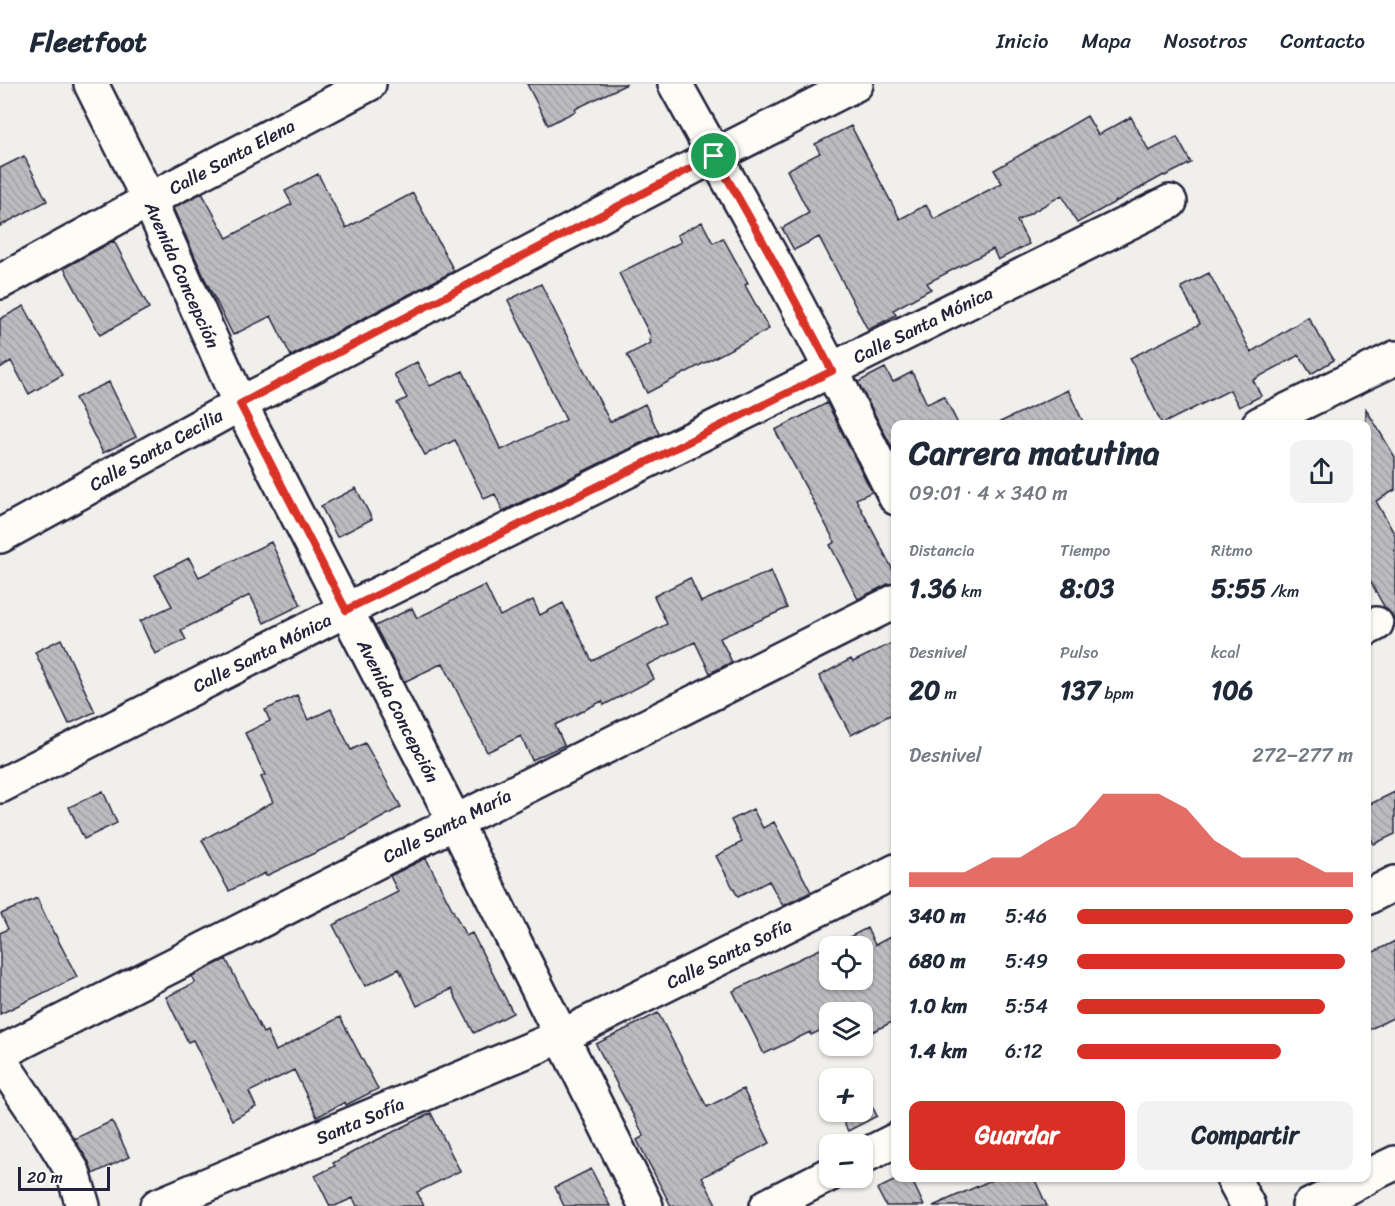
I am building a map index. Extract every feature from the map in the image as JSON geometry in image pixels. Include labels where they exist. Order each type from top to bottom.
[{"type":"street","name":"Avenida Concepción","points":[[91,84],[149,200],[240,404],[455,822],[646,1206]]},
{"type":"street","name":"Calle Santa Elena","points":[[0,282],[149,200],[369,84]]},
{"type":"street","points":[[675,84],[765,244],[891,488]]},
{"type":"street","name":"Calle Santa Cecilia","points":[[0,536],[240,404],[856,84]]},
{"type":"street","name":"Calle Santa Mónica","points":[[0,786],[346,610],[1170,202]]},
{"type":"street","points":[[1268,420],[1395,358]]},
{"type":"street","name":"Calle Santa María","points":[[0,1053],[891,604]]},
{"type":"street","name":"Calle Santa Sofía","points":[[562,1036],[891,873]]},
{"type":"street","points":[[1371,895],[1395,883]]},
{"type":"street","name":"Santa Sofía","points":[[158,1206],[562,1036]]},
{"type":"street","points":[[0,1060],[73,1172],[83,1206]]},
{"type":"street","points":[[873,1152],[891,1142]]},
{"type":"street","points":[[1371,1174],[1395,1162]]},
{"type":"street","points":[[767,1206],[819,1180]]},
{"type":"street","points":[[1235,1182],[1248,1206]]},
{"type":"street","points":[[1309,1206],[1356,1182]]},
{"type":"building","points":[[527,84],[627,84],[548,125]]},
{"type":"building","points":[[1087,116],[1098,135],[1131,117],[1149,151],[1177,137],[1191,163],[1164,175],[1077,223],[1062,195],[1017,221],[1029,244],[998,260],[993,249],[927,283],[931,289],[893,310],[896,315],[868,330],[819,237],[794,250],[782,228],[809,213],[787,170],[820,153],[815,144],[851,126],[900,219],[926,205],[934,219],[1002,183],[994,170]]},
{"type":"building","points":[[24,156],[47,201],[0,226],[0,168]]},
{"type":"building","points":[[318,174],[346,228],[413,193],[454,271],[291,356],[271,316],[233,335],[173,208],[202,193],[227,238],[292,204],[285,191]]},
{"type":"building","points":[[702,222],[713,243],[723,238],[748,283],[745,285],[769,329],[647,393],[627,355],[651,343],[649,338],[651,337],[619,273],[681,242],[677,235]]},
{"type":"building","points":[[114,241],[149,308],[100,335],[64,268]]},
{"type":"building","points":[[1209,273],[1251,352],[1308,317],[1334,360],[1311,374],[1299,355],[1253,380],[1261,396],[1239,407],[1230,390],[1170,420],[1160,420],[1130,358],[1200,324],[1181,287]]},
{"type":"building","points":[[541,284],[610,422],[645,404],[659,434],[503,511],[495,494],[484,499],[455,440],[425,455],[397,403],[407,398],[394,374],[417,362],[430,386],[463,371],[501,450],[566,420],[508,300]]},
{"type":"building","points":[[24,306],[62,375],[29,394],[11,361],[0,368],[0,319]]},
{"type":"building","points":[[885,368],[893,382],[912,372],[927,404],[944,396],[956,420],[891,420],[891,445],[858,382]]},
{"type":"building","points":[[109,382],[136,437],[103,453],[75,398]]},
{"type":"building","points":[[1068,390],[1082,420],[1004,420]]},
{"type":"building","points":[[827,403],[872,492],[856,499],[891,566],[891,584],[858,599],[830,545],[835,542],[775,430]]},
{"type":"building","points":[[1366,409],[1395,457],[1395,490],[1376,501],[1395,535],[1395,627],[1392,615],[1385,608],[1371,583],[1371,420],[1366,420]]},
{"type":"building","points":[[356,488],[372,519],[337,537],[321,506]]},
{"type":"building","points":[[271,542],[301,605],[264,623],[250,595],[181,630],[186,640],[155,654],[140,621],[172,606],[155,575],[189,558],[199,577]]},
{"type":"building","points":[[771,571],[787,608],[720,638],[732,662],[710,673],[695,642],[647,665],[654,679],[604,705],[602,701],[555,725],[564,745],[532,760],[521,736],[487,752],[443,663],[404,682],[375,626],[412,608],[417,618],[485,585],[500,616],[533,600],[540,615],[563,603],[592,661],[667,624],[654,596],[690,578],[701,602]]},
{"type":"building","points":[[61,639],[95,712],[69,724],[35,652]]},
{"type":"building","points":[[891,643],[891,715],[851,735],[819,676],[851,659],[853,662]]},
{"type":"building","points":[[297,695],[308,720],[331,709],[351,750],[365,743],[401,807],[338,842],[229,891],[202,840],[273,802],[261,777],[265,775],[245,733],[270,721],[265,710]]},
{"type":"building","points":[[103,791],[117,823],[84,839],[69,807]]},
{"type":"building","points":[[1395,792],[1395,834],[1374,844],[1371,838],[1371,804]]},
{"type":"building","points":[[753,809],[763,828],[774,822],[811,892],[783,906],[769,881],[738,897],[716,856],[742,842],[731,820]]},
{"type":"building","points":[[426,858],[466,936],[472,933],[513,1013],[474,1033],[451,989],[417,1006],[399,969],[365,986],[333,925],[398,892],[390,876]]},
{"type":"building","points":[[37,898],[77,977],[0,1014],[0,933],[8,929],[1,914]]},
{"type":"building","points":[[867,928],[871,936],[851,936]]},
{"type":"building","points":[[891,937],[891,1022],[873,1032],[873,1002],[819,1002],[819,1031],[811,1035],[810,1032],[764,1054],[733,991],[819,950],[819,990],[873,990],[873,941],[875,945]]},
{"type":"building","points":[[1395,941],[1395,1017],[1371,1029],[1371,953]]},
{"type":"building","points":[[226,959],[263,1033],[267,1031],[276,1051],[340,1017],[378,1089],[346,1105],[345,1102],[317,1117],[294,1070],[249,1092],[256,1107],[232,1120],[193,1040],[188,1042],[166,997],[195,983],[192,976]]},
{"type":"building","points":[[658,1013],[707,1107],[743,1089],[770,1143],[702,1177],[717,1206],[671,1206],[637,1140],[644,1136],[596,1044]]},
{"type":"building","points":[[431,1113],[460,1171],[417,1192],[424,1206],[357,1206],[353,1198],[330,1206],[315,1176],[335,1166],[333,1163],[355,1151]]},
{"type":"building","points":[[112,1121],[129,1157],[93,1174],[89,1162],[74,1139]]},
{"type":"building","points":[[843,1122],[865,1122],[848,1131]]},
{"type":"building","points":[[591,1169],[610,1206],[564,1206],[555,1187]]},
{"type":"building","points":[[892,1182],[913,1182],[924,1206],[886,1206],[877,1189]]},
{"type":"building","points":[[987,1182],[1036,1182],[1047,1206],[933,1206]]},
{"type":"route","points":[[714,156],[738,195],[832,371],[346,610],[240,404],[714,156]]}]
